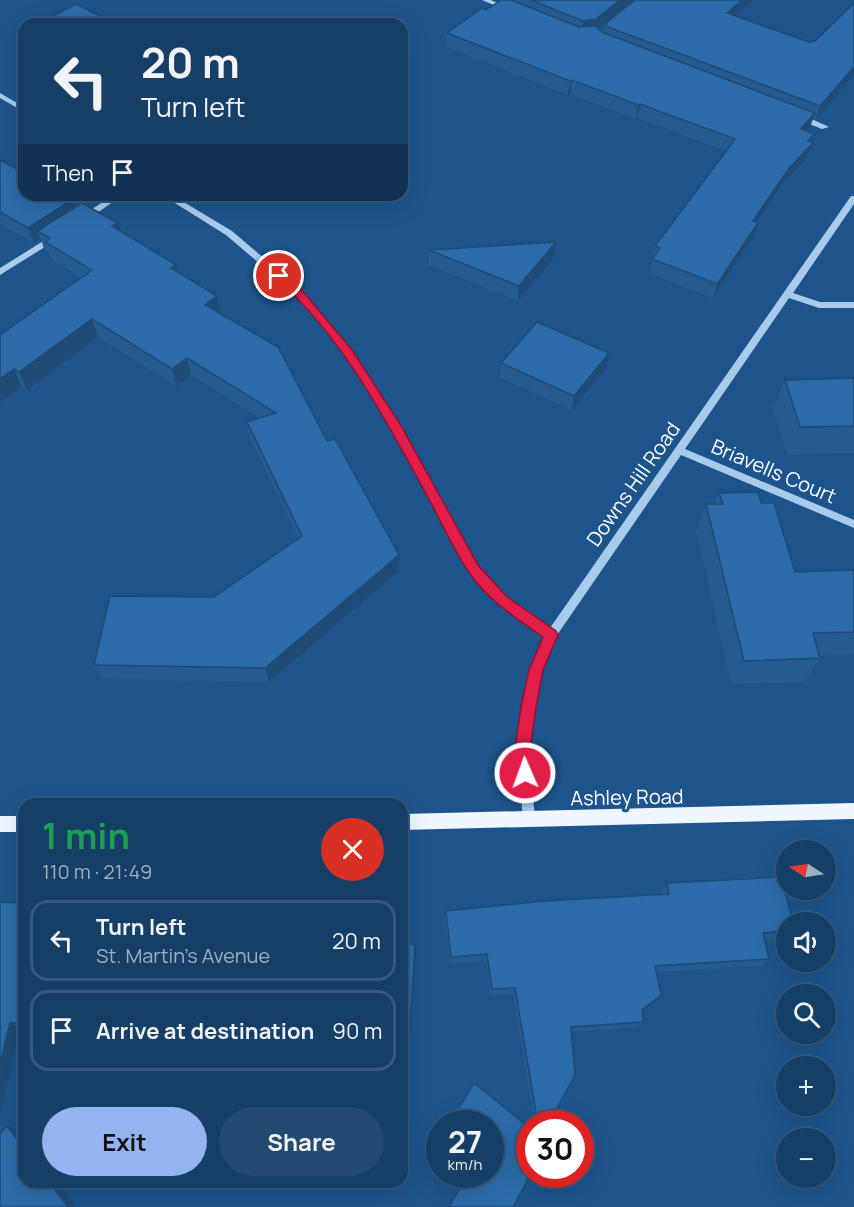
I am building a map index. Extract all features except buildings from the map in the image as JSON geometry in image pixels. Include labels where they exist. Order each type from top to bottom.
[{"type":"main road","name":"Ashley Road","points":[[408,822],[854,811]]},
{"type":"main road","points":[[0,824],[18,824]]},
{"type":"street","points":[[485,0],[517,13]]},
{"type":"street","points":[[0,96],[18,106]]},
{"type":"street","points":[[792,114],[825,127]]},
{"type":"street","name":"Downs Hill Road","points":[[529,820],[523,749],[536,670],[551,635],[854,198]]},
{"type":"street","points":[[73,225],[110,201]]},
{"type":"street","points":[[176,201],[229,233],[296,290],[348,352],[395,427],[473,569],[502,601],[551,635]]},
{"type":"street","points":[[0,272],[64,231]]},
{"type":"street","points":[[788,294],[819,305],[854,305]]},
{"type":"street","name":"Briavells Court","points":[[679,450],[854,525]]},
{"type":"route","points":[[279,276],[296,290],[348,352],[395,427],[473,569],[502,601],[551,635],[536,670],[528,707],[523,749],[525,773]]}]
